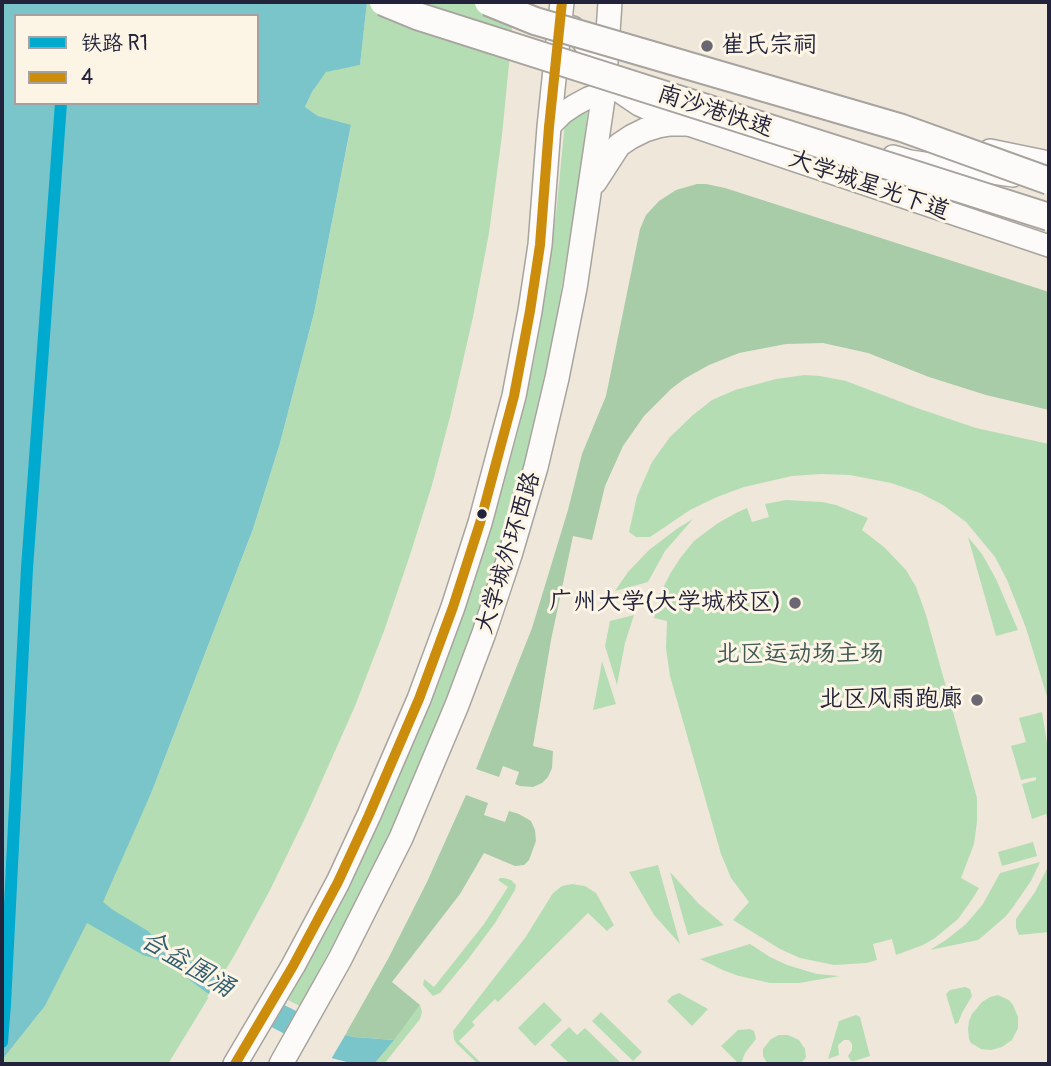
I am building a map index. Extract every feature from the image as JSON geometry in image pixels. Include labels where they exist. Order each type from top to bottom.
[{"type":"highway","name":"南沙港快速","points":[[383,2],[417,16],[1049,217]]},
{"type":"highway","name":"南沙港快速","points":[[488,2],[535,20],[902,128],[1049,181]]},
{"type":"highway","points":[[902,128],[1049,165]]},
{"type":"main road","name":"大学城外环西路","points":[[285,1057],[365,913],[401,838],[447,730],[491,611],[536,467],[575,288],[608,85],[607,36],[610,2]]},
{"type":"main road","name":"大学城外环西路","points":[[235,1064],[338,882],[369,815],[405,733],[444,631],[480,523],[522,359],[540,245],[562,5]]},
{"type":"main road","name":"大学城星光下道","points":[[562,5],[608,85],[639,105],[665,117],[1049,246]]},
{"type":"main road","points":[[607,36],[619,52],[635,62],[655,69],[894,133],[1049,165]]},
{"type":"main road","name":"大学城星光下道","points":[[549,127],[564,113],[608,85],[631,83],[726,105],[911,161],[1049,181]]},
{"type":"main road","points":[[591,191],[600,172],[619,145],[645,130],[670,124],[686,124]]},
{"type":"green space","points":[[367,2],[514,2],[502,135],[489,233],[473,317],[432,485],[384,631],[355,706],[270,890],[234,956],[168,1064],[2,1064],[2,1060],[45,1006],[152,791],[253,529],[280,443],[314,313],[351,126],[318,116],[305,107],[326,71],[360,65]]},
{"type":"green space","points":[[589,97],[581,170],[554,333],[524,464],[498,552],[431,738],[390,832],[300,1006],[288,1000],[348,887],[416,738],[464,611],[491,527],[534,361],[556,214],[566,112]]},
{"type":"green space","points":[[697,184],[725,188],[1049,292],[1049,410],[986,395],[929,377],[868,353],[823,343],[786,344],[739,353],[684,379],[644,416],[623,446],[605,486],[592,540],[573,536],[551,640],[533,746],[553,751],[552,768],[542,783],[533,787],[520,786],[515,784],[519,772],[503,766],[499,777],[476,769],[532,628],[582,454],[606,396],[640,229],[646,215],[659,201],[676,190]]},
{"type":"green space","points":[[805,375],[846,381],[976,428],[1049,444],[1049,703],[1026,628],[995,557],[966,522],[943,505],[920,493],[891,483],[850,475],[792,476],[744,487],[717,497],[690,510],[650,537],[636,537],[629,532],[637,496],[652,462],[670,437],[693,415],[712,400],[735,390],[776,379]]},
{"type":"green space","name":"北区运动场主场","points":[[786,500],[836,505],[868,518],[862,530],[884,547],[906,570],[916,587],[926,615],[977,798],[974,844],[961,878],[979,888],[973,898],[958,919],[935,938],[896,955],[892,939],[873,944],[877,960],[866,963],[834,965],[800,958],[733,920],[749,902],[731,878],[721,854],[670,676],[666,648],[667,621],[654,618],[661,592],[670,574],[694,541],[718,523],[747,508],[752,522],[769,517],[765,504]]},
{"type":"green space","points":[[693,519],[665,551],[648,582],[615,591],[628,572],[649,550]]},
{"type":"green space","points":[[968,537],[982,554],[996,579],[1018,630],[996,636]]},
{"type":"green space","points":[[634,615],[625,643],[617,685],[605,646],[610,621]]},
{"type":"green space","points":[[602,661],[616,704],[593,710],[599,679]]},
{"type":"green space","points":[[1042,712],[1048,749],[1049,825],[1046,814],[1032,819],[1022,784],[1036,780],[1036,777],[1021,780],[1011,746],[1026,742],[1019,718]]},
{"type":"green space","points":[[466,795],[488,803],[484,815],[505,822],[509,811],[531,821],[536,841],[529,860],[524,865],[515,866],[484,853],[460,894],[392,982],[420,1005],[394,1040],[345,1035],[427,882]]},
{"type":"green space","points":[[1033,842],[1037,856],[1002,866],[998,852]]},
{"type":"green space","points":[[1040,862],[1013,907],[978,940],[930,950],[966,924],[983,904],[1000,873]]},
{"type":"green space","points":[[658,865],[680,944],[654,915],[629,872]]},
{"type":"green space","points":[[1049,865],[1049,932],[1019,935],[1016,919],[1035,892]]},
{"type":"green space","points":[[670,872],[699,904],[724,925],[688,935]]},
{"type":"green space","points":[[498,880],[511,880],[516,885],[515,890],[469,958],[440,993],[433,996],[423,985],[424,979],[434,987],[484,924],[508,887]]},
{"type":"green space","points":[[562,886],[585,886],[596,893],[614,925],[607,931],[588,913],[498,1002],[495,999],[472,1022],[475,1025],[459,1041],[482,1064],[478,1064],[456,1043],[453,1031],[525,938],[553,893]]},
{"type":"green space","points":[[750,944],[787,965],[817,974],[840,976],[799,983],[770,983],[739,976],[700,959]]},
{"type":"green space","points":[[965,987],[970,989],[972,996],[955,1024],[946,994],[950,990]]},
{"type":"green space","points":[[679,993],[708,1009],[692,1026],[667,1001]]},
{"type":"green space","points":[[998,995],[1013,1005],[1018,1017],[1018,1028],[1012,1040],[1002,1047],[981,1049],[969,1039],[969,1021],[982,1002]]},
{"type":"green space","points":[[544,1002],[562,1020],[535,1046],[518,1028]]},
{"type":"green space","points":[[420,1005],[420,1019],[384,1064],[374,1064]]},
{"type":"green space","points":[[601,1012],[642,1052],[633,1061],[592,1021]]},
{"type":"green space","points":[[856,1015],[860,1017],[870,1056],[851,1061],[848,1056],[852,1044],[849,1040],[844,1040],[838,1045],[839,1055],[828,1059],[839,1021]]},
{"type":"green space","points":[[569,1027],[577,1035],[585,1028],[622,1064],[570,1064],[550,1045]]},
{"type":"green space","points":[[738,1030],[754,1031],[756,1039],[739,1064],[721,1046]]},
{"type":"green space","points":[[788,1035],[799,1040],[805,1049],[804,1060],[799,1064],[767,1063],[763,1049],[771,1039]]},
{"type":"water","name":"合益围涌","points":[[2,2],[367,2],[360,65],[326,72],[305,107],[318,116],[351,125],[314,313],[280,443],[253,529],[152,791],[103,902],[148,931],[163,948],[183,959],[223,975],[345,1035],[394,1040],[374,1064],[355,1064],[331,1058],[210,995],[176,970],[143,955],[87,923],[45,1006],[2,1060]]},
{"type":"pier","points":[[222,971],[286,1002],[270,1030],[207,997]]},
{"type":"pier","points":[[299,1008],[347,1032],[330,1061],[282,1037]]},
{"type":"rail line","name":"R1","points":[[2,1042],[27,568],[61,105]]},
{"type":"transit line","name":"4","points":[[235,1064],[293,966],[338,882],[369,815],[419,699],[480,523],[514,396],[530,311],[540,245],[562,2]]},
{"type":"place","name":"崔氏宗祠","points":[[707,46]]},
{"type":"place","name":"广州大学(大学城校区)","points":[[795,603]]},
{"type":"place","name":"北区风雨跑廊","points":[[977,700]]}]
